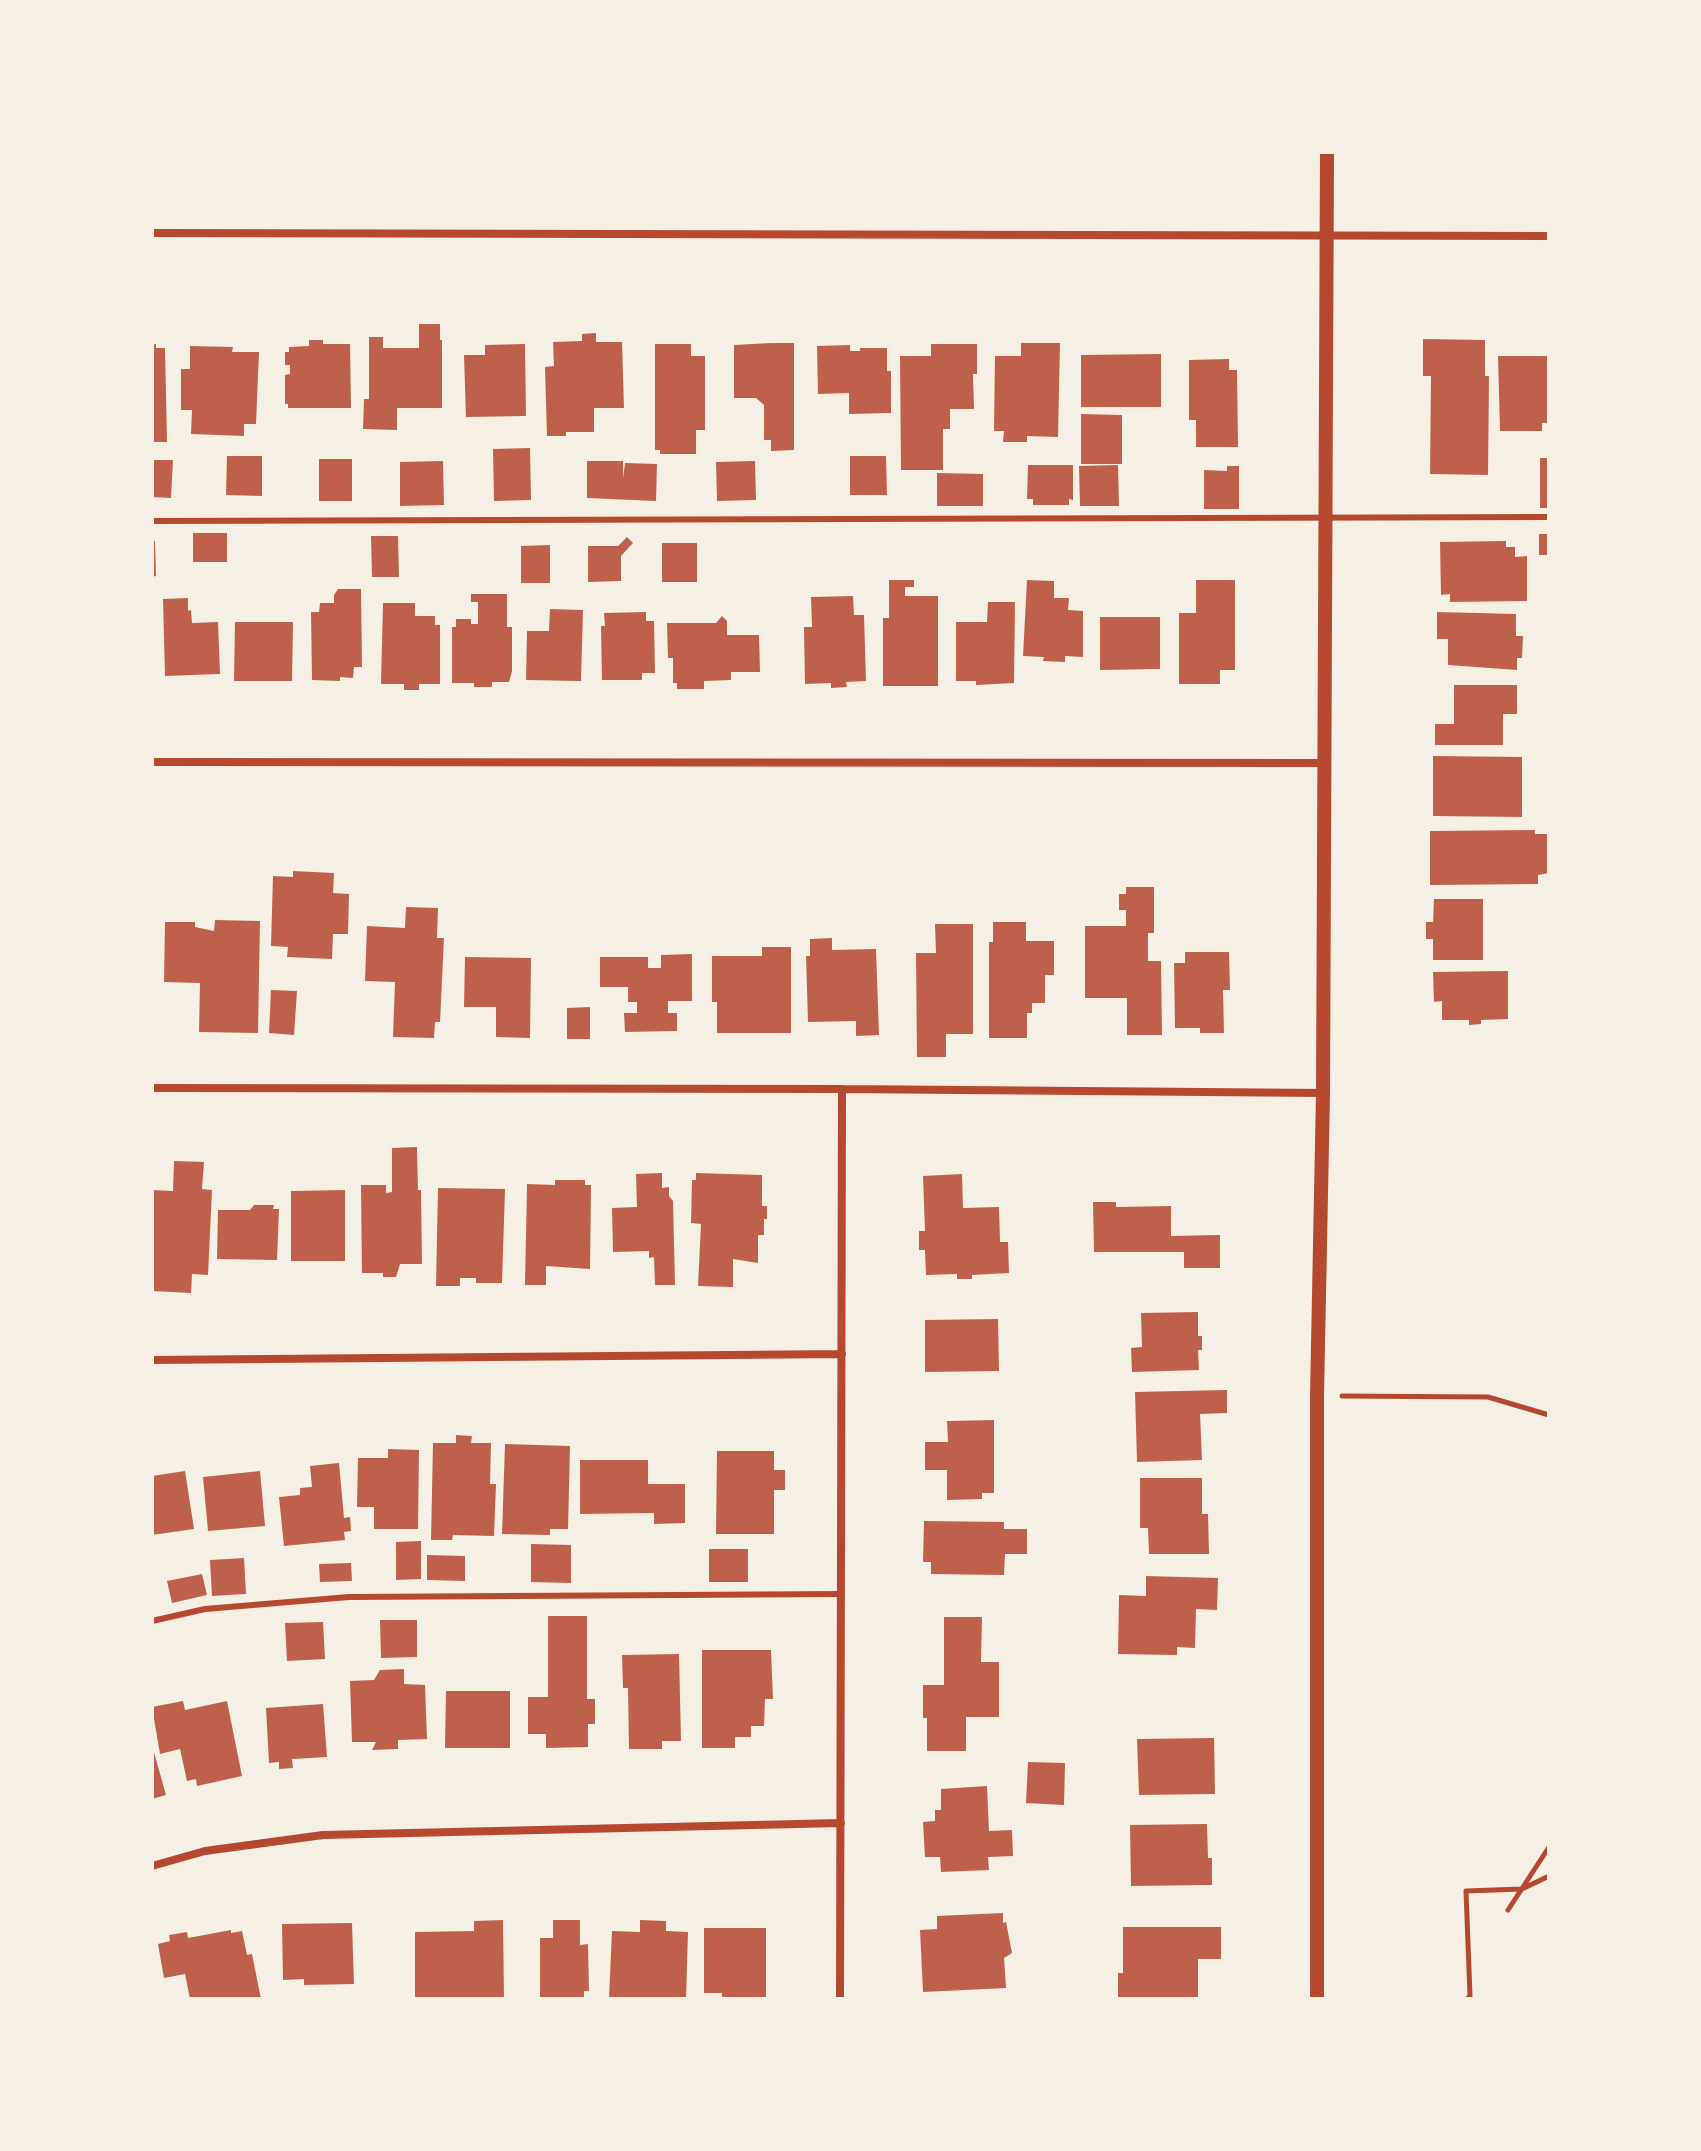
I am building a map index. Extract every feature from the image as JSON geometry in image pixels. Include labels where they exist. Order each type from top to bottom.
[{"type":"street","points":[[1317,1999],[1317,1396],[1323,1093],[1327,152]]},
{"type":"street","points":[[152,233],[1549,236]]},
{"type":"street","points":[[152,762],[1323,763]]},
{"type":"street","points":[[152,1088],[1323,1093]]},
{"type":"street","points":[[840,1999],[842,1089]]},
{"type":"street","points":[[152,1360],[842,1354]]},
{"type":"street","points":[[152,1866],[205,1851],[323,1835],[841,1823]]},
{"type":"lane","points":[[152,521],[1549,517]]},
{"type":"lane","points":[[152,1621],[205,1609],[349,1597],[841,1594]]},
{"type":"path","points":[[1317,1396],[1488,1397],[1549,1415]]},
{"type":"path","points":[[1508,1910],[1549,1847]]},
{"type":"path","points":[[1467,1999],[1470,1996],[1466,1891],[1522,1889],[1549,1876]]},
{"type":"building","points":[[419,324],[440,324],[442,408],[397,408],[397,430],[363,429],[364,399],[369,399],[369,337],[383,337],[383,348],[419,348]]},
{"type":"building","points":[[596,333],[596,342],[622,342],[624,408],[594,408],[594,432],[547,436],[545,367],[554,366],[553,342],[582,341],[582,334]]},
{"type":"building","points":[[1423,339],[1485,340],[1485,376],[1489,376],[1488,475],[1430,474],[1431,376],[1423,376]]},
{"type":"building","points":[[309,340],[323,340],[323,344],[350,344],[351,408],[288,408],[285,404],[285,375],[290,374],[290,365],[285,365],[285,352],[289,352],[289,347],[309,346]]},
{"type":"building","points":[[794,343],[794,450],[771,451],[771,440],[764,440],[764,405],[756,398],[734,398],[734,345]]},
{"type":"building","points":[[1021,343],[1060,343],[1058,437],[1027,436],[1027,442],[1003,442],[1004,431],[994,431],[995,356],[1021,356]]},
{"type":"building","points":[[156,344],[156,348],[165,348],[167,442],[152,442],[152,345]]},
{"type":"building","points":[[525,344],[526,416],[466,417],[464,355],[485,355],[485,345]]},
{"type":"building","points":[[655,344],[691,344],[691,356],[705,356],[705,430],[696,430],[696,454],[660,454],[660,450],[655,450]]},
{"type":"building","points":[[931,344],[977,344],[977,374],[973,374],[974,409],[950,409],[950,429],[943,429],[943,470],[901,470],[900,356],[931,356]]},
{"type":"building","points":[[850,345],[850,351],[887,348],[887,371],[891,371],[891,413],[849,414],[849,393],[818,394],[817,346]]},
{"type":"building","points":[[190,346],[233,347],[232,352],[259,352],[256,424],[244,424],[244,436],[191,434],[192,410],[181,410],[181,369],[190,369]]},
{"type":"building","points":[[1161,354],[1161,407],[1081,407],[1081,355]]},
{"type":"building","points":[[1498,356],[1549,356],[1549,423],[1542,423],[1542,431],[1500,431]]},
{"type":"building","points":[[1229,359],[1229,370],[1237,370],[1238,447],[1196,447],[1196,420],[1189,420],[1189,360]]},
{"type":"building","points":[[1081,414],[1122,415],[1122,464],[1081,464]]},
{"type":"building","points":[[530,448],[531,500],[494,501],[493,449]]},
{"type":"building","points":[[227,456],[262,456],[262,496],[226,495]]},
{"type":"building","points":[[850,456],[886,456],[887,495],[850,495]]},
{"type":"building","points":[[1540,458],[1549,458],[1549,508],[1540,508]]},
{"type":"building","points":[[319,459],[352,459],[352,501],[319,501]]},
{"type":"building","points":[[152,460],[173,460],[171,498],[152,497]]},
{"type":"building","points":[[443,461],[444,505],[400,506],[400,462]]},
{"type":"building","points":[[587,461],[623,461],[623,478],[625,463],[657,464],[656,501],[587,498]]},
{"type":"building","points":[[755,461],[756,500],[717,501],[716,462]]},
{"type":"building","points":[[1028,465],[1073,465],[1073,500],[1069,499],[1069,505],[1033,505],[1033,499],[1027,499]]},
{"type":"building","points":[[1118,465],[1119,506],[1080,506],[1079,466]]},
{"type":"building","points":[[1227,466],[1239,466],[1239,509],[1204,509],[1204,470],[1227,471]]},
{"type":"building","points":[[937,473],[983,474],[983,506],[937,506]]},
{"type":"building","points":[[193,533],[227,533],[227,562],[193,562]]},
{"type":"building","points":[[1539,534],[1549,534],[1549,555],[1539,555]]},
{"type":"building","points":[[371,536],[398,536],[399,577],[372,577]]},
{"type":"building","points":[[627,537],[633,543],[621,556],[621,581],[588,582],[588,546],[618,546]]},
{"type":"building","points":[[152,541],[155,541],[156,576],[152,577]]},
{"type":"building","points":[[1506,541],[1506,547],[1515,547],[1515,557],[1527,556],[1527,601],[1450,602],[1450,594],[1441,595],[1440,542]]},
{"type":"building","points":[[662,543],[697,543],[697,582],[662,582]]},
{"type":"building","points":[[550,545],[550,583],[521,583],[521,546]]},
{"type":"building","points":[[889,580],[914,580],[914,587],[905,587],[905,596],[938,596],[938,686],[883,686],[883,618],[889,618]]},
{"type":"building","points":[[1027,580],[1054,581],[1054,598],[1069,598],[1068,610],[1083,611],[1083,657],[1065,656],[1065,662],[1023,656]]},
{"type":"building","points":[[1196,580],[1235,580],[1235,670],[1220,670],[1220,684],[1179,684],[1179,613],[1196,613]]},
{"type":"building","points":[[338,589],[361,589],[362,667],[354,667],[353,678],[312,680],[311,612],[319,612],[320,603],[334,603]]},
{"type":"building","points":[[471,594],[507,594],[507,627],[512,627],[509,682],[492,682],[492,687],[452,683],[452,627],[456,627],[456,619],[471,619],[471,624],[478,624],[478,602],[471,602]]},
{"type":"building","points":[[853,596],[854,615],[864,615],[866,681],[846,682],[847,687],[831,688],[831,683],[805,684],[804,627],[812,627],[811,597]]},
{"type":"building","points":[[188,598],[192,623],[218,622],[220,674],[165,676],[163,599]]},
{"type":"building","points":[[988,602],[1015,602],[1014,683],[976,685],[976,681],[956,681],[956,622],[987,622]]},
{"type":"building","points":[[383,603],[415,603],[415,616],[435,616],[435,625],[440,625],[440,684],[419,684],[419,690],[404,690],[404,684],[381,684]]},
{"type":"building","points":[[550,609],[583,610],[581,681],[526,680],[527,631],[549,631]]},
{"type":"building","points":[[646,612],[646,621],[654,621],[655,673],[642,673],[642,680],[602,680],[601,626],[605,626],[604,613]]},
{"type":"building","points":[[1437,612],[1516,614],[1516,636],[1523,636],[1522,658],[1517,658],[1517,670],[1448,665],[1448,639],[1437,639]]},
{"type":"building","points":[[722,616],[727,621],[727,635],[759,635],[760,672],[731,672],[731,680],[704,681],[704,689],[677,689],[677,683],[673,683],[673,658],[668,658],[667,623],[716,623]]},
{"type":"building","points":[[1100,617],[1160,617],[1160,669],[1100,670]]},
{"type":"building","points":[[235,622],[293,622],[292,681],[234,681]]},
{"type":"building","points":[[1454,685],[1517,685],[1517,714],[1503,714],[1503,745],[1435,745],[1435,724],[1454,724]]},
{"type":"building","points":[[1433,756],[1522,757],[1522,817],[1433,816]]},
{"type":"building","points":[[1535,830],[1535,834],[1549,834],[1549,873],[1538,875],[1538,884],[1430,885],[1430,831]]},
{"type":"building","points":[[293,871],[334,873],[333,893],[349,894],[348,934],[333,934],[332,959],[287,957],[288,947],[271,946],[273,876],[293,877]]},
{"type":"building","points":[[1126,887],[1154,887],[1154,933],[1148,933],[1148,961],[1161,961],[1162,1035],[1127,1035],[1127,998],[1085,998],[1085,926],[1126,926],[1126,910],[1119,910],[1119,894],[1126,894]]},
{"type":"building","points":[[1434,899],[1483,899],[1483,960],[1433,960],[1433,939],[1426,939],[1426,922],[1433,922]]},
{"type":"building","points":[[406,907],[438,908],[437,938],[444,938],[440,1022],[435,1022],[434,1038],[393,1037],[395,982],[365,981],[367,926],[405,928]]},
{"type":"building","points":[[215,920],[260,921],[258,1033],[199,1032],[200,983],[164,982],[165,922],[195,922],[195,927],[214,931]]},
{"type":"building","points":[[993,922],[1026,922],[1026,941],[1054,941],[1054,975],[1045,975],[1045,1003],[1032,1003],[1032,1013],[1027,1013],[1027,1038],[989,1038],[989,942],[993,942]]},
{"type":"building","points":[[935,924],[973,924],[973,1034],[946,1034],[946,1057],[917,1057],[916,953],[936,953]]},
{"type":"building","points":[[832,938],[832,950],[876,949],[879,1035],[856,1036],[856,1021],[808,1022],[806,956],[810,956],[810,939]]},
{"type":"building","points":[[762,947],[791,947],[791,1033],[717,1033],[717,1002],[712,1002],[712,956],[762,956]]},
{"type":"building","points":[[1185,952],[1229,952],[1230,990],[1223,990],[1224,1033],[1200,1033],[1200,1028],[1175,1028],[1174,963],[1185,963]]},
{"type":"building","points":[[692,954],[692,1001],[668,1001],[668,1013],[677,1013],[677,1031],[625,1032],[624,1013],[637,1013],[637,1002],[628,1002],[628,987],[600,987],[600,957],[648,957],[648,968],[661,968],[661,955]]},
{"type":"building","points":[[465,957],[531,958],[530,1038],[496,1037],[496,1007],[464,1007]]},
{"type":"building","points":[[1508,971],[1508,1019],[1481,1020],[1481,1024],[1469,1025],[1469,1020],[1442,1020],[1442,1001],[1434,1002],[1433,972]]},
{"type":"building","points":[[271,990],[297,991],[294,1035],[269,1033]]},
{"type":"building","points":[[590,1007],[590,1039],[567,1039],[567,1008]]},
{"type":"building","points":[[417,1147],[422,1264],[400,1264],[396,1277],[383,1277],[383,1273],[362,1273],[361,1185],[386,1185],[386,1193],[392,1192],[392,1148]]},
{"type":"building","points":[[174,1161],[204,1162],[202,1189],[212,1190],[208,1275],[192,1274],[191,1293],[152,1291],[152,1190],[173,1191]]},
{"type":"building","points":[[662,1173],[662,1188],[669,1187],[669,1196],[673,1201],[675,1285],[655,1285],[654,1257],[649,1258],[649,1251],[613,1252],[612,1208],[637,1207],[636,1174]]},
{"type":"building","points":[[696,1173],[762,1175],[762,1206],[767,1206],[767,1219],[764,1219],[764,1235],[758,1235],[758,1263],[733,1259],[733,1287],[698,1286],[701,1224],[691,1223],[692,1180],[696,1180]]},
{"type":"building","points":[[962,1174],[963,1208],[999,1207],[1000,1242],[1008,1242],[1009,1273],[972,1275],[972,1279],[957,1279],[957,1274],[926,1275],[925,1250],[919,1250],[919,1231],[925,1231],[923,1176]]},
{"type":"building","points":[[555,1180],[585,1180],[585,1185],[591,1185],[590,1269],[546,1266],[546,1285],[525,1285],[527,1184],[555,1185]]},
{"type":"building","points":[[438,1188],[505,1189],[502,1283],[476,1283],[476,1278],[460,1278],[460,1286],[436,1286]]},
{"type":"building","points":[[345,1190],[345,1261],[291,1261],[291,1191]]},
{"type":"building","points":[[1093,1202],[1116,1202],[1116,1207],[1171,1206],[1171,1236],[1220,1235],[1220,1268],[1184,1268],[1184,1252],[1094,1252]]},
{"type":"building","points":[[254,1205],[274,1205],[273,1209],[279,1209],[277,1260],[217,1259],[218,1210],[250,1210]]},
{"type":"building","points":[[1198,1312],[1198,1336],[1202,1336],[1202,1350],[1198,1350],[1199,1370],[1132,1372],[1131,1348],[1142,1347],[1141,1313]]},
{"type":"building","points":[[998,1319],[999,1371],[925,1372],[925,1320]]},
{"type":"building","points":[[1227,1390],[1227,1413],[1200,1414],[1202,1460],[1137,1462],[1135,1392]]},
{"type":"building","points":[[994,1420],[994,1493],[982,1493],[982,1499],[947,1500],[947,1470],[925,1470],[925,1442],[948,1442],[947,1421]]},
{"type":"building","points":[[456,1435],[472,1436],[471,1443],[491,1443],[490,1484],[496,1484],[494,1536],[453,1535],[452,1540],[431,1540],[433,1443],[456,1443]]},
{"type":"building","points":[[505,1444],[570,1446],[568,1529],[550,1529],[550,1535],[502,1534]]},
{"type":"building","points":[[388,1449],[419,1450],[418,1529],[374,1529],[374,1507],[357,1507],[358,1458],[388,1458]]},
{"type":"building","points":[[717,1451],[774,1451],[774,1470],[785,1470],[785,1490],[774,1490],[774,1534],[716,1534]]},
{"type":"building","points":[[580,1460],[648,1460],[648,1484],[685,1484],[685,1523],[654,1524],[654,1513],[580,1514]]},
{"type":"building","points":[[339,1463],[344,1518],[350,1517],[351,1531],[344,1532],[345,1540],[284,1546],[279,1497],[300,1495],[300,1488],[312,1487],[310,1466]]},
{"type":"building","points":[[185,1471],[194,1529],[152,1535],[152,1476]]},
{"type":"building","points":[[260,1471],[265,1526],[208,1531],[203,1477]]},
{"type":"building","points":[[1140,1478],[1202,1478],[1202,1514],[1208,1514],[1209,1554],[1149,1554],[1148,1528],[1140,1528]]},
{"type":"building","points":[[924,1521],[1004,1522],[1004,1529],[1027,1529],[1027,1554],[1005,1554],[1004,1575],[931,1574],[931,1562],[923,1562]]},
{"type":"building","points":[[421,1541],[421,1579],[396,1580],[396,1542]]},
{"type":"building","points":[[531,1544],[571,1545],[571,1583],[531,1582]]},
{"type":"building","points":[[709,1549],[748,1549],[748,1582],[709,1582]]},
{"type":"building","points":[[427,1555],[465,1556],[465,1581],[427,1580]]},
{"type":"building","points":[[244,1558],[246,1594],[212,1596],[210,1560]]},
{"type":"building","points":[[351,1563],[352,1581],[320,1582],[319,1564]]},
{"type":"building","points":[[202,1574],[207,1595],[172,1603],[167,1581]]},
{"type":"building","points":[[1146,1576],[1218,1578],[1217,1610],[1196,1609],[1195,1648],[1177,1647],[1177,1655],[1118,1654],[1119,1595],[1146,1596]]},
{"type":"building","points":[[548,1616],[587,1616],[587,1699],[595,1699],[595,1724],[588,1724],[588,1747],[546,1748],[546,1734],[528,1734],[528,1697],[548,1697]]},
{"type":"building","points":[[944,1617],[982,1617],[981,1662],[999,1662],[999,1717],[966,1717],[966,1751],[927,1751],[923,1685],[944,1685]]},
{"type":"building","points":[[380,1620],[417,1620],[417,1657],[381,1658]]},
{"type":"building","points":[[323,1622],[325,1659],[287,1661],[285,1623]]},
{"type":"building","points":[[702,1650],[771,1650],[773,1699],[765,1699],[764,1726],[751,1726],[751,1737],[735,1737],[735,1748],[702,1748]]},
{"type":"building","points":[[679,1654],[681,1741],[662,1741],[662,1749],[629,1749],[628,1688],[623,1688],[622,1655]]},
{"type":"building","points":[[404,1669],[404,1684],[425,1685],[427,1739],[398,1740],[398,1749],[372,1750],[376,1742],[352,1742],[350,1681],[374,1680],[380,1670]]},
{"type":"building","points":[[446,1691],[510,1691],[510,1748],[445,1748]]},
{"type":"building","points":[[183,1701],[185,1710],[227,1701],[242,1776],[197,1786],[196,1779],[187,1781],[180,1749],[160,1754],[152,1707]]},
{"type":"building","points":[[323,1704],[327,1757],[292,1759],[293,1768],[279,1769],[279,1762],[269,1763],[266,1708]]},
{"type":"building","points":[[1214,1738],[1215,1794],[1139,1795],[1137,1739]]},
{"type":"building","points":[[152,1745],[166,1795],[152,1799]]},
{"type":"building","points":[[1028,1762],[1065,1763],[1064,1805],[1026,1803]]},
{"type":"building","points":[[987,1786],[989,1831],[1012,1830],[1013,1856],[988,1857],[989,1870],[941,1872],[940,1857],[925,1857],[923,1822],[935,1821],[935,1810],[941,1810],[941,1789]]},
{"type":"building","points":[[1207,1824],[1212,1885],[1131,1886],[1130,1825]]},
{"type":"building","points":[[1003,1913],[1012,1953],[1004,1958],[1006,1988],[923,1992],[920,1930],[937,1929],[937,1916]]},
{"type":"building","points":[[503,1920],[504,1999],[415,1999],[415,1932],[474,1931],[474,1921]]},
{"type":"building","points":[[553,1920],[580,1920],[580,1945],[588,1944],[589,1991],[584,1991],[584,1999],[540,1999],[540,1938],[553,1938]]},
{"type":"building","points":[[640,1920],[666,1921],[666,1931],[688,1932],[686,1999],[609,1999],[612,1931],[640,1932]]},
{"type":"building","points":[[352,1923],[354,1984],[304,1985],[304,1979],[283,1980],[282,1924]]},
{"type":"building","points":[[1123,1927],[1221,1927],[1221,1959],[1198,1959],[1198,1999],[1118,1999],[1118,1973],[1123,1973]]},
{"type":"building","points":[[704,1928],[766,1928],[766,1999],[722,1999],[722,1993],[704,1993]]},
{"type":"building","points":[[231,1930],[231,1933],[242,1931],[247,1955],[252,1954],[261,1999],[190,1999],[185,1974],[164,1978],[158,1944],[170,1941],[169,1935],[187,1932],[188,1938]]}]
